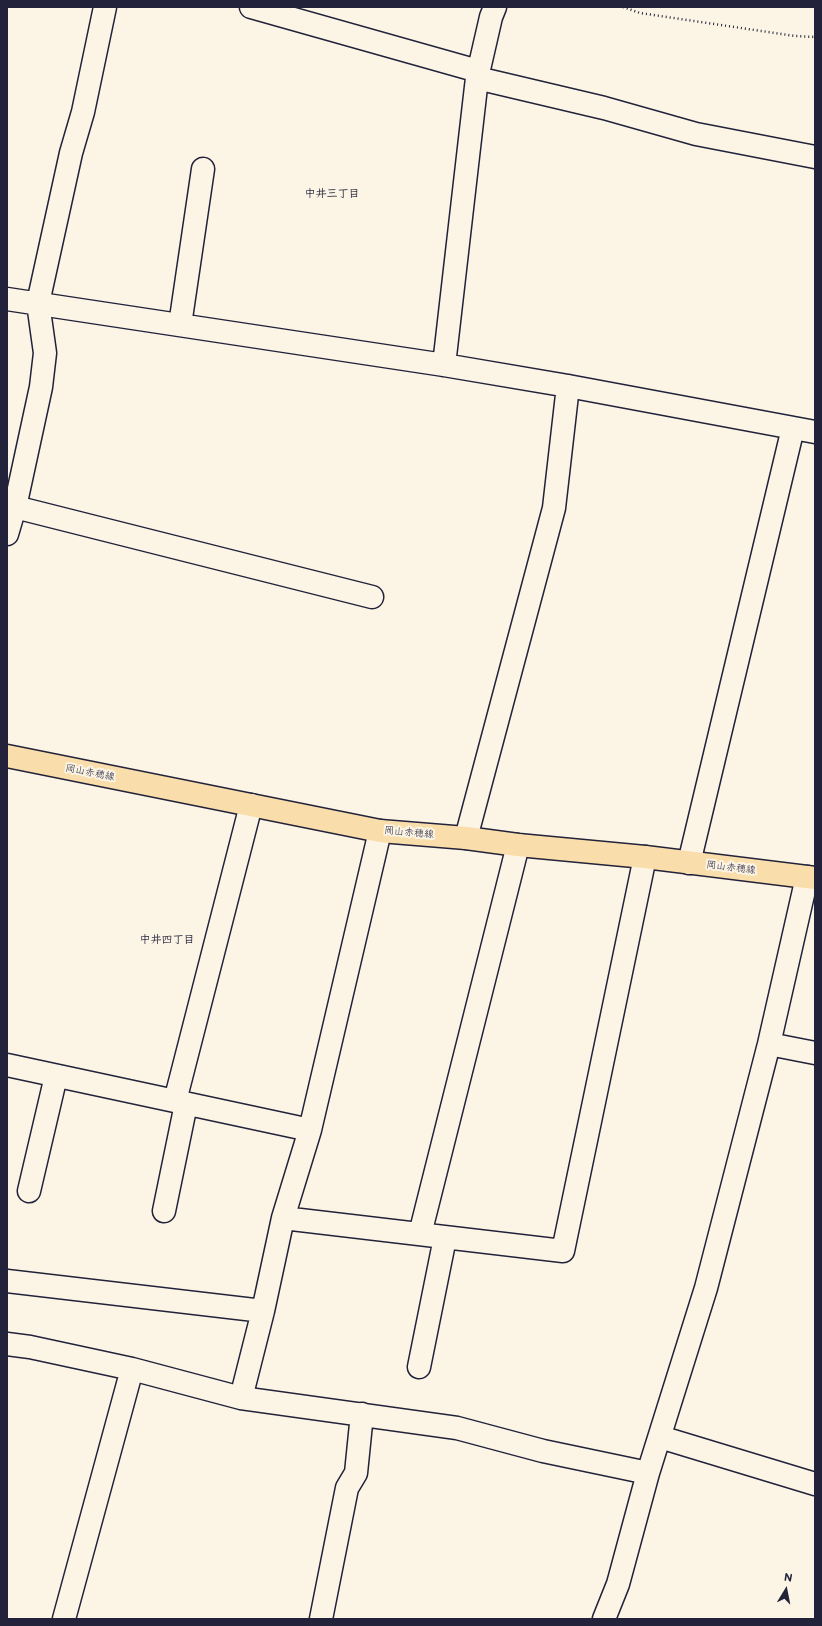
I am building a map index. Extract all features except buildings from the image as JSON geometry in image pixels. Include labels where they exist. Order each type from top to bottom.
[{"type":"main road","name":"岡山赤穂線","points":[[7,756],[380,831],[466,838],[518,846],[645,857],[811,878]]},
{"type":"street","points":[[7,534],[15,507],[41,387],[45,353],[38,303],[71,153],[83,112],[105,7]]},
{"type":"street","points":[[251,7],[478,74],[696,134],[815,157]]},
{"type":"street","points":[[444,365],[478,74],[491,17],[495,7]]},
{"type":"street","points":[[180,325],[203,169]]},
{"type":"street","points":[[7,299],[444,365],[568,386],[815,432]]},
{"type":"street","points":[[466,838],[554,508],[568,386]]},
{"type":"street","points":[[689,863],[793,428]]},
{"type":"street","points":[[15,507],[372,597]]},
{"type":"street","points":[[164,1210],[181,1103],[251,805]]},
{"type":"street","points":[[241,1398],[264,1311],[283,1218],[310,1130],[380,831]]},
{"type":"street","points":[[420,1234],[518,846]]},
{"type":"street","points":[[283,1218],[563,1252],[645,857]]},
{"type":"street","points":[[604,1619],[618,1584],[648,1473],[706,1288],[811,878]]},
{"type":"street","points":[[769,1044],[815,1053]]},
{"type":"street","points":[[7,1066],[310,1130]]},
{"type":"street","points":[[29,1191],[56,1076]]},
{"type":"street","points":[[418,1367],[445,1238]]},
{"type":"street","points":[[7,1281],[264,1311]]},
{"type":"street","points":[[7,1344],[30,1347],[132,1369],[241,1398],[457,1428],[543,1451],[648,1473]]},
{"type":"street","points":[[64,1619],[132,1369]]},
{"type":"street","points":[[321,1619],[347,1488],[356,1473],[362,1414]]},
{"type":"street","points":[[660,1437],[815,1484]]},
{"type":"path","points":[[623,7],[640,13],[788,35],[815,37]]},
{"type":"district","name":"中井三丁目","points":[[332,194]]},
{"type":"district","name":"中井四丁目","points":[[167,940]]}]
